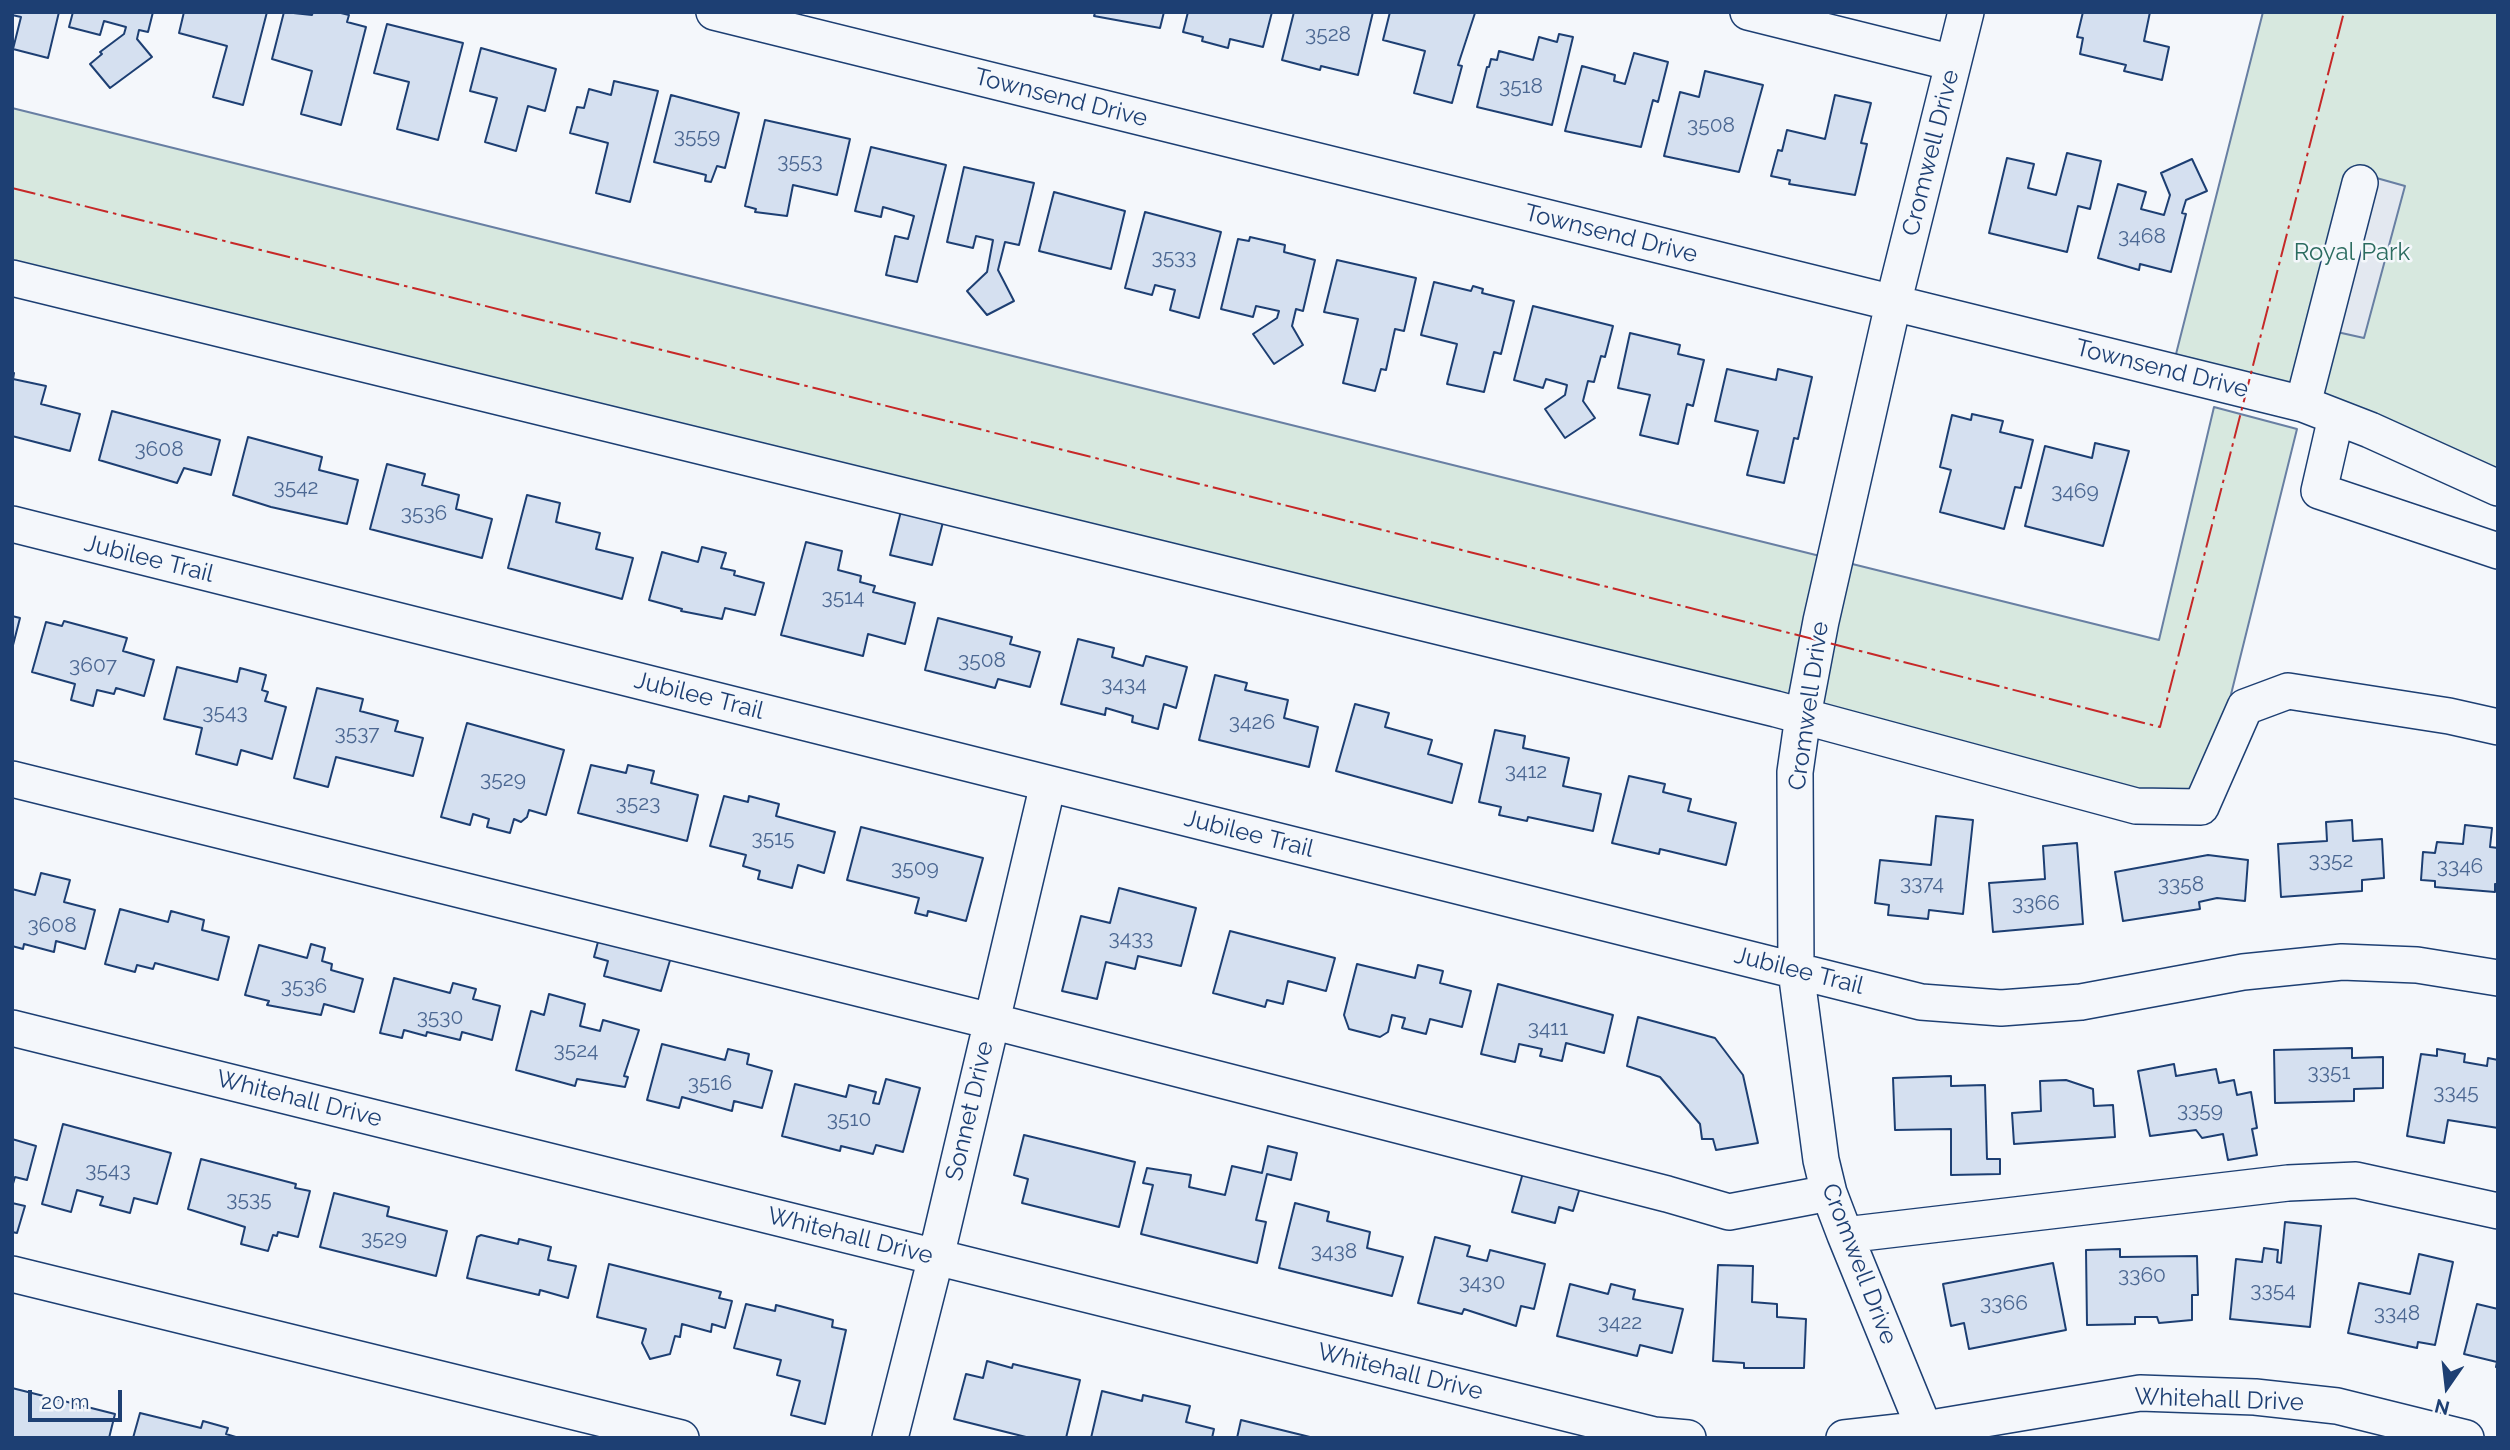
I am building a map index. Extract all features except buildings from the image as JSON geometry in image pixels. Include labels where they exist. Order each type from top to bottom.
[{"type":"street","name":"Townsend Drive","points":[[714,12],[2304,404],[2498,488]]},
{"type":"street","points":[[1748,12],[1954,63]]},
{"type":"street","name":"Cromwell Drive","points":[[1926,1433],[1845,1235],[1829,1193],[1821,1160],[1796,971],[1795,772],[1821,621],[1893,304],[1966,12]]},
{"type":"street","points":[[2304,404],[2360,183]]},
{"type":"street","points":[[12,278],[1803,716],[2136,806],[2201,807],[2245,707],[2288,691],[2449,716],[2498,727]]},
{"type":"street","points":[[2336,417],[2319,491],[2498,551]]},
{"type":"street","name":"Jubilee Trail","points":[[12,524],[1921,1002],[2001,1008],[2081,1002],[2243,972],[2342,961],[2417,965],[2498,978]]},
{"type":"street","points":[[12,779],[991,1021],[1729,1212],[1829,1193]]},
{"type":"street","name":"Sonnet Drive","points":[[890,1438],[936,1257],[1048,784]]},
{"type":"street","name":"Whitehall Drive","points":[[12,1028],[1654,1435],[1688,1438]]},
{"type":"street","points":[[1845,1235],[2288,1183],[2356,1180],[2498,1211]]},
{"type":"street","points":[[12,1274],[681,1438]]},
{"type":"street","name":"Whitehall Drive","points":[[1844,1438],[1926,1433],[2140,1393],[2255,1397],[2337,1406],[2466,1438]]},
{"type":"green space","name":"Royal Park","points":[[2263,12],[2498,12],[2498,469],[2175,358]]},
{"type":"green space","points":[[12,108],[2159,640],[2214,407],[2297,429],[2203,807],[12,264]]},
{"type":"shaded area","points":[[2348,170],[2405,186],[2364,338],[2310,326]]},
{"type":"power","points":[[12,188],[1300,509],[2160,727],[2344,12]]}]
